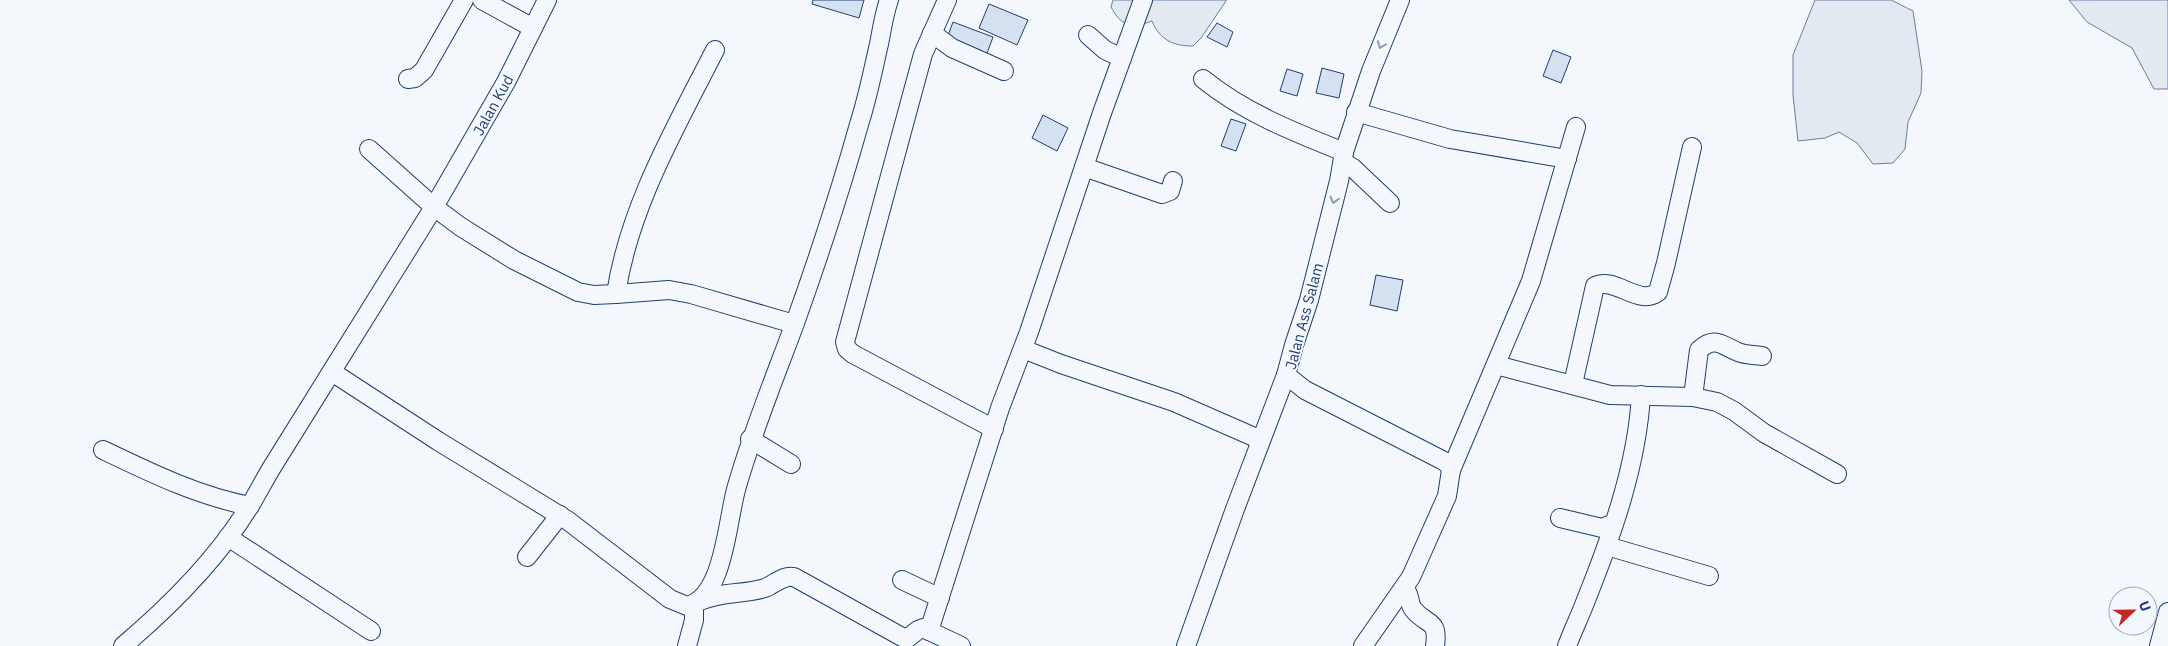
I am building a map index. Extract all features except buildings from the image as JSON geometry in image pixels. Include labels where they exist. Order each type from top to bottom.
[{"type":"street","points":[[408,80],[416,78],[424,70],[464,0]]},
{"type":"street","points":[[482,0],[533,28]]},
{"type":"street","name":"Jalan Kud","points":[[123,646],[147,626],[195,578],[250,506],[274,464],[434,207],[506,82],[547,0]]},
{"type":"street","points":[[687,646],[697,603],[707,593],[724,546],[734,494],[750,439],[794,324],[861,120],[889,0]]},
{"type":"street","points":[[947,0],[923,54],[845,342],[847,349],[854,354],[994,428]]},
{"type":"street","points":[[929,631],[994,428],[1143,0]]},
{"type":"street","name":"Jalan Ass Salam","points":[[1400,0],[1379,48],[1356,112],[1309,300],[1286,375],[1305,390],[1442,460],[1448,464],[1451,470]]},
{"type":"street","points":[[932,33],[952,48],[1004,71]]},
{"type":"street","points":[[1088,35],[1105,50],[1122,58]]},
{"type":"street","points":[[616,294],[630,233],[645,196],[677,124],[715,50]]},
{"type":"street","points":[[1203,79],[1230,100],[1261,118],[1344,157],[1390,203]]},
{"type":"street","points":[[1356,112],[1450,139],[1567,159]]},
{"type":"street","points":[[1364,646],[1415,569],[1447,496],[1451,470],[1531,281],[1576,127]]},
{"type":"street","points":[[1572,384],[1595,286],[1609,285],[1646,297],[1658,292],[1665,270],[1692,147]]},
{"type":"street","points":[[369,149],[434,207],[496,249],[578,292],[594,295],[669,290],[691,294],[794,324]]},
{"type":"street","points":[[1084,167],[1162,194],[1170,191],[1173,181]]},
{"type":"street","points":[[1693,397],[1699,350],[1703,346],[1710,343],[1722,343],[1738,352],[1762,356]]},
{"type":"street","points":[[1023,349],[1061,364],[1174,402],[1261,440]]},
{"type":"street","points":[[1496,365],[1535,377],[1572,384],[1610,395],[1693,397],[1717,402],[1726,406],[1764,433],[1837,474]]},
{"type":"street","points":[[332,372],[592,537],[670,599],[687,606],[713,595],[764,588],[789,576],[902,637],[906,642],[918,630],[923,628],[961,646]]},
{"type":"street","points":[[1186,646],[1286,375]]},
{"type":"street","points":[[1567,646],[1607,546],[1614,523],[1632,460],[1641,395]]},
{"type":"street","points":[[750,439],[792,464]]},
{"type":"street","points":[[103,450],[168,481],[213,497],[250,506]]},
{"type":"street","points":[[527,557],[560,516]]},
{"type":"street","points":[[1560,518],[1602,528],[1614,523]]},
{"type":"street","points":[[228,537],[371,631]]},
{"type":"street","points":[[1607,546],[1709,576]]},
{"type":"street","points":[[902,580],[940,598]]},
{"type":"street","points":[[1404,588],[1410,596],[1412,607],[1415,611],[1434,626],[1437,633],[1435,646]]},
{"type":"street","points":[[2159,646],[2168,612]]},
{"type":"shaded area","points":[[1113,0],[1226,1],[1201,38],[1193,46],[1179,45],[1168,41],[1155,28],[1152,21],[1138,25],[1123,22],[1111,7]]},
{"type":"shaded area","points":[[1815,0],[1891,0],[1913,11],[1922,71],[1921,93],[1908,122],[1905,149],[1893,163],[1873,164],[1857,143],[1839,132],[1825,138],[1798,141],[1793,95],[1793,55]]},
{"type":"shaded area","points":[[2069,0],[2168,0],[2168,89],[2154,89],[2132,48],[2087,22]]}]
